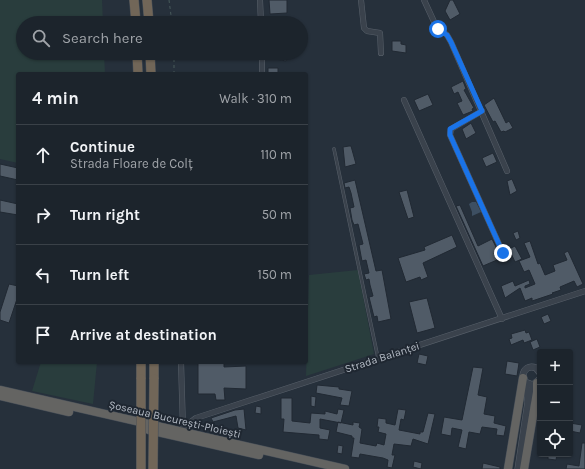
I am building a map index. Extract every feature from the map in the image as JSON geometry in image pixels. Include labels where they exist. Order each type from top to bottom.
[{"type":"highway","points":[[134,0],[135,16]]},
{"type":"highway","points":[[147,0],[148,16]]},
{"type":"highway","points":[[137,60],[138,72]]},
{"type":"highway","points":[[150,60],[151,72]]},
{"type":"highway","points":[[141,364],[141,469]]},
{"type":"highway","points":[[153,469],[154,364]]},
{"type":"highway","points":[[508,469],[524,380]]},
{"type":"highway","points":[[524,469],[537,385]]},
{"type":"highway","name":"Șoseaua București-Ploiești","points":[[0,390],[183,430],[345,469]]},
{"type":"highway","name":"Șoseaua București-Ploiești","points":[[0,396],[320,469]]},
{"type":"street","points":[[260,0],[261,16]]},
{"type":"street","points":[[361,0],[364,28],[367,32],[380,33],[381,54]]},
{"type":"street","points":[[424,0],[436,26],[447,35],[451,42],[507,171]]},
{"type":"street","points":[[262,60],[262,72]]},
{"type":"street","points":[[404,100],[502,319]]},
{"type":"street","points":[[482,111],[450,129],[450,135],[503,253]]},
{"type":"street","name":"Strada Balanței","points":[[183,430],[196,418],[265,397],[378,358],[585,291]]},
{"type":"street","points":[[180,364],[183,430]]},
{"type":"street","points":[[518,469],[528,402],[524,380],[525,370],[530,367],[537,369]]},
{"type":"street","points":[[524,380],[537,382],[528,402]]},
{"type":"lane","points":[[334,149],[378,358]]},
{"type":"path","points":[[168,0],[171,16]]},
{"type":"path","points":[[174,60],[174,72]]},
{"type":"green space","points":[[0,0],[102,0],[103,16],[16,16],[16,60],[104,60],[105,72],[16,72],[16,163],[0,159]]},
{"type":"green space","points":[[358,270],[374,354],[306,376],[306,364],[308,364],[309,275]]},
{"type":"green space","points":[[40,364],[97,364],[93,404],[32,391]]},
{"type":"water","points":[[476,202],[481,212],[472,216],[469,204]]},
{"type":"building","points":[[269,0],[287,0],[287,13],[270,14]]},
{"type":"building","points":[[450,0],[453,0],[460,14],[450,20],[445,11]]},
{"type":"building","points":[[392,41],[401,41],[401,44],[406,45],[406,53],[392,51]]},
{"type":"building","points":[[268,68],[278,68],[278,72],[268,72]]},
{"type":"building","points":[[463,81],[466,89],[464,90],[474,108],[472,109],[473,111],[463,115],[457,103],[462,101],[458,92],[454,94],[451,87]]},
{"type":"building","points":[[428,94],[433,105],[419,111],[414,100]]},
{"type":"building","points":[[494,98],[506,123],[509,121],[513,128],[505,132],[501,132],[495,121],[493,122],[484,105]]},
{"type":"building","points":[[471,123],[476,133],[466,139],[462,129]]},
{"type":"building","points":[[351,146],[356,164],[345,167],[343,147]]},
{"type":"building","points":[[493,153],[497,162],[486,167],[482,158]]},
{"type":"building","points":[[0,164],[16,168],[16,180],[0,176]]},
{"type":"building","points":[[512,179],[517,191],[510,195],[507,181]]},
{"type":"building","points":[[355,180],[376,271],[382,270],[391,319],[378,322],[377,316],[374,317],[369,297],[373,296],[369,279],[366,280],[364,274],[369,273],[366,260],[362,261],[359,245],[363,244],[358,224],[354,225],[352,220],[350,208],[354,207],[351,193],[349,187],[345,188],[344,183]]},
{"type":"building","points":[[407,190],[414,217],[408,219],[399,192]]},
{"type":"building","points":[[0,200],[16,204],[16,215],[0,212]]},
{"type":"building","points":[[460,205],[478,246],[492,239],[498,251],[494,253],[497,260],[483,266],[456,206]]},
{"type":"building","points":[[518,231],[520,238],[516,240],[513,233]]},
{"type":"building","points":[[452,235],[457,247],[423,263],[428,277],[421,280],[420,277],[406,282],[398,258],[425,250],[424,247]]},
{"type":"building","points":[[530,241],[538,264],[540,263],[545,275],[555,271],[553,265],[567,260],[564,253],[568,251],[583,284],[577,287],[574,281],[560,287],[561,290],[552,293],[553,294],[532,301],[532,298],[525,301],[520,288],[505,298],[501,286],[513,281],[515,286],[529,280],[530,284],[525,286],[525,288],[535,284],[529,270],[524,272],[519,261],[530,257],[524,243]]},
{"type":"building","points":[[515,246],[522,259],[515,262],[509,249]]},
{"type":"building","points":[[9,284],[16,286],[16,302],[9,323],[0,320],[0,312]]},
{"type":"building","points":[[427,298],[435,328],[417,333],[409,302]]},
{"type":"building","points":[[548,314],[551,321],[544,324],[541,317]]},
{"type":"building","points":[[525,330],[526,333],[529,332],[532,340],[524,343],[523,340],[511,345],[509,339],[512,338],[511,334]]},
{"type":"building","points":[[537,339],[540,347],[533,350],[530,342]]},
{"type":"building","points":[[419,354],[428,356],[426,365],[417,363]]},
{"type":"building","points":[[507,361],[519,363],[517,376],[505,374]]},
{"type":"building","points":[[198,364],[224,364],[224,367],[246,366],[246,389],[224,388],[225,400],[216,400],[215,394],[198,394]]},
{"type":"building","points":[[473,367],[483,368],[478,395],[487,397],[484,414],[495,416],[494,423],[506,426],[504,436],[496,435],[497,429],[482,427],[480,434],[469,432],[466,449],[458,447],[462,430],[452,428],[451,436],[441,434],[444,417],[462,420]]},
{"type":"building","points":[[317,385],[339,387],[339,389],[352,391],[349,406],[340,405],[342,398],[316,393]]},
{"type":"building","points":[[311,396],[316,397],[315,407],[311,406]]},
{"type":"building","points":[[281,398],[292,398],[292,421],[310,423],[311,413],[325,414],[325,411],[337,414],[338,409],[344,410],[341,423],[320,419],[320,428],[330,430],[328,440],[319,439],[319,435],[283,432],[284,419],[281,419]]},
{"type":"building","points":[[256,406],[261,407],[261,414],[255,413]]},
{"type":"building","points":[[244,409],[246,430],[238,428],[236,416],[213,422],[211,418],[235,410]]},
{"type":"building","points":[[398,409],[406,410],[404,420],[401,419],[399,430],[420,434],[420,432],[423,432],[428,413],[435,414],[428,444],[413,439],[411,446],[394,444],[392,455],[395,455],[392,468],[387,467],[388,460],[383,458],[360,454],[359,458],[351,457],[354,438],[352,438],[352,436],[336,432],[338,422],[353,425],[353,422],[360,423],[359,427],[362,429],[360,443],[376,446],[377,443],[384,445],[386,434],[378,432],[378,418],[386,419],[386,423],[395,425]]},
{"type":"building","points":[[573,424],[582,425],[580,433],[573,432]]},
{"type":"building","points":[[582,443],[585,443],[585,469],[566,469],[567,464],[579,466]]},
{"type":"building","points":[[338,445],[343,446],[342,454],[337,453]]},
{"type":"building","points":[[548,457],[556,457],[556,460],[548,459]]},
{"type":"building","points":[[414,461],[422,463],[421,469],[413,467]]},
{"type":"building","points":[[483,463],[500,467],[500,469],[482,469]]},
{"type":"route","points":[[438,29],[444,32],[451,42],[482,111],[450,129],[450,135],[503,253]]}]
